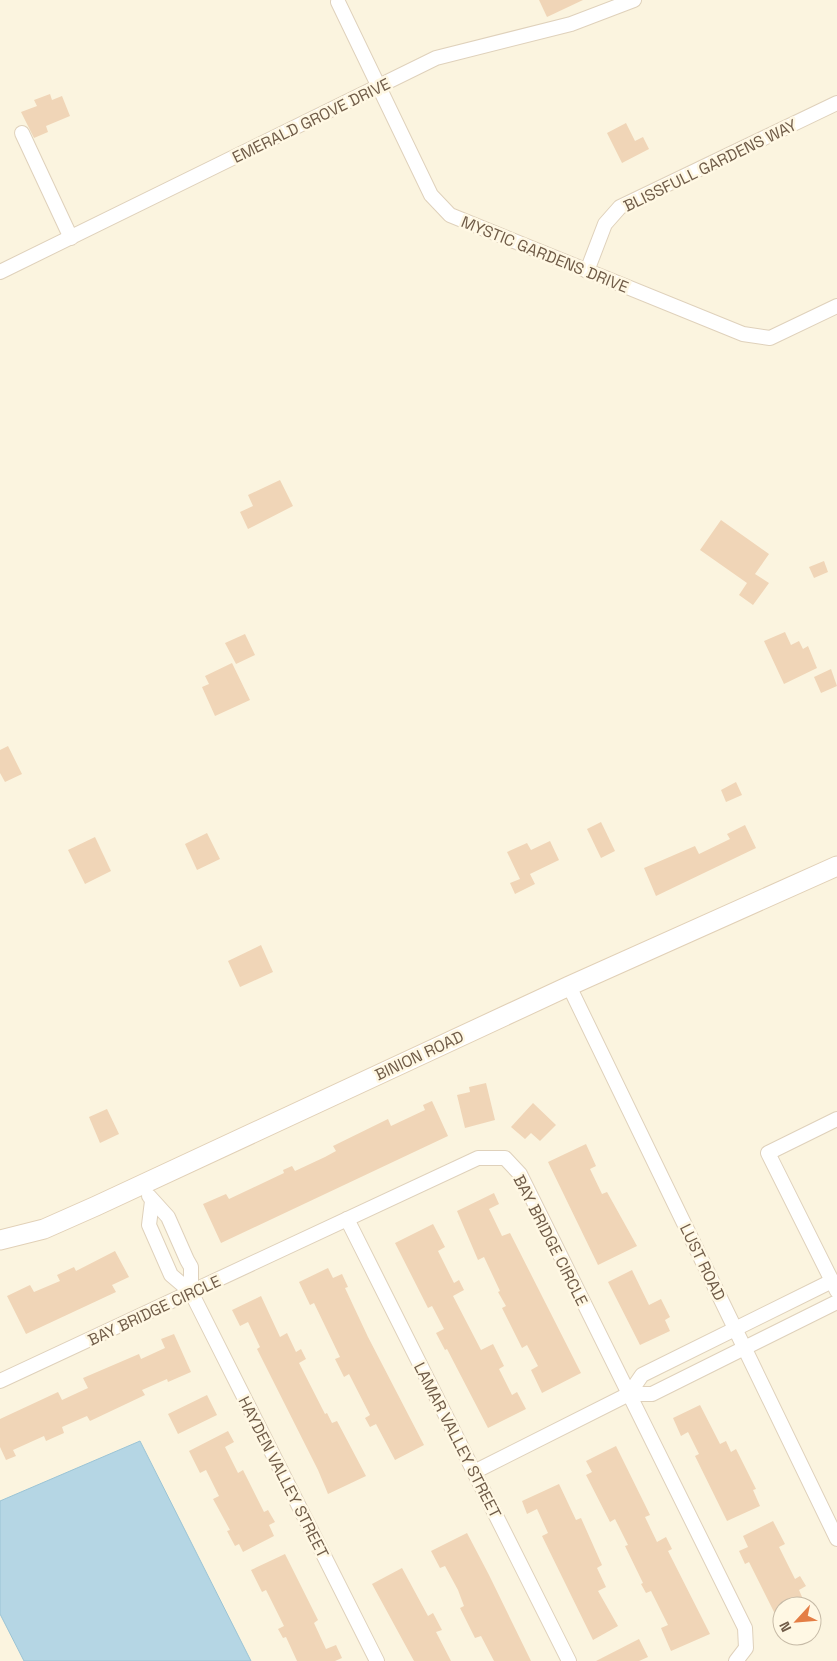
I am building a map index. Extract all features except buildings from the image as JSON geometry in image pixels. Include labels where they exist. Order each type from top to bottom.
[{"type":"main road","name":"BINION ROAD","points":[[0,1240],[44,1229],[568,986],[837,866]]},
{"type":"street","name":"EMERALD GROVE DRIVE","points":[[0,272],[436,58],[571,24],[634,0]]},
{"type":"street","name":"MYSTIC GARDENS DRIVE","points":[[338,2],[431,195],[450,215],[756,338],[770,338],[837,306]]},
{"type":"street","name":"BLISSFULL GARDENS WAY","points":[[587,271],[605,224],[620,207],[837,103]]},
{"type":"street","points":[[22,133],[70,238]]},
{"type":"street","name":"LUST ROAD","points":[[568,986],[837,1539]]},
{"type":"street","points":[[629,1394],[642,1375],[834,1286],[768,1153],[837,1118]]},
{"type":"street","name":"BAY BRIDGE CIRCLE","points":[[0,1381],[478,1158],[505,1158],[520,1174],[745,1628],[746,1648],[736,1661]]},
{"type":"street","name":"HAYDEN VALLEY STREET","points":[[143,1184],[152,1201],[168,1217],[190,1267],[191,1292]]},
{"type":"street","name":"HAYDEN VALLEY STREET","points":[[152,1201],[149,1225],[171,1274],[191,1292],[377,1661]]},
{"type":"street","name":"LAMAR VALLEY STREET","points":[[347,1219],[569,1661]]},
{"type":"street","points":[[474,1472],[629,1394],[652,1394],[837,1302]]},
{"type":"water","points":[[140,1441],[251,1661],[24,1661],[0,1614],[0,1501]]}]
